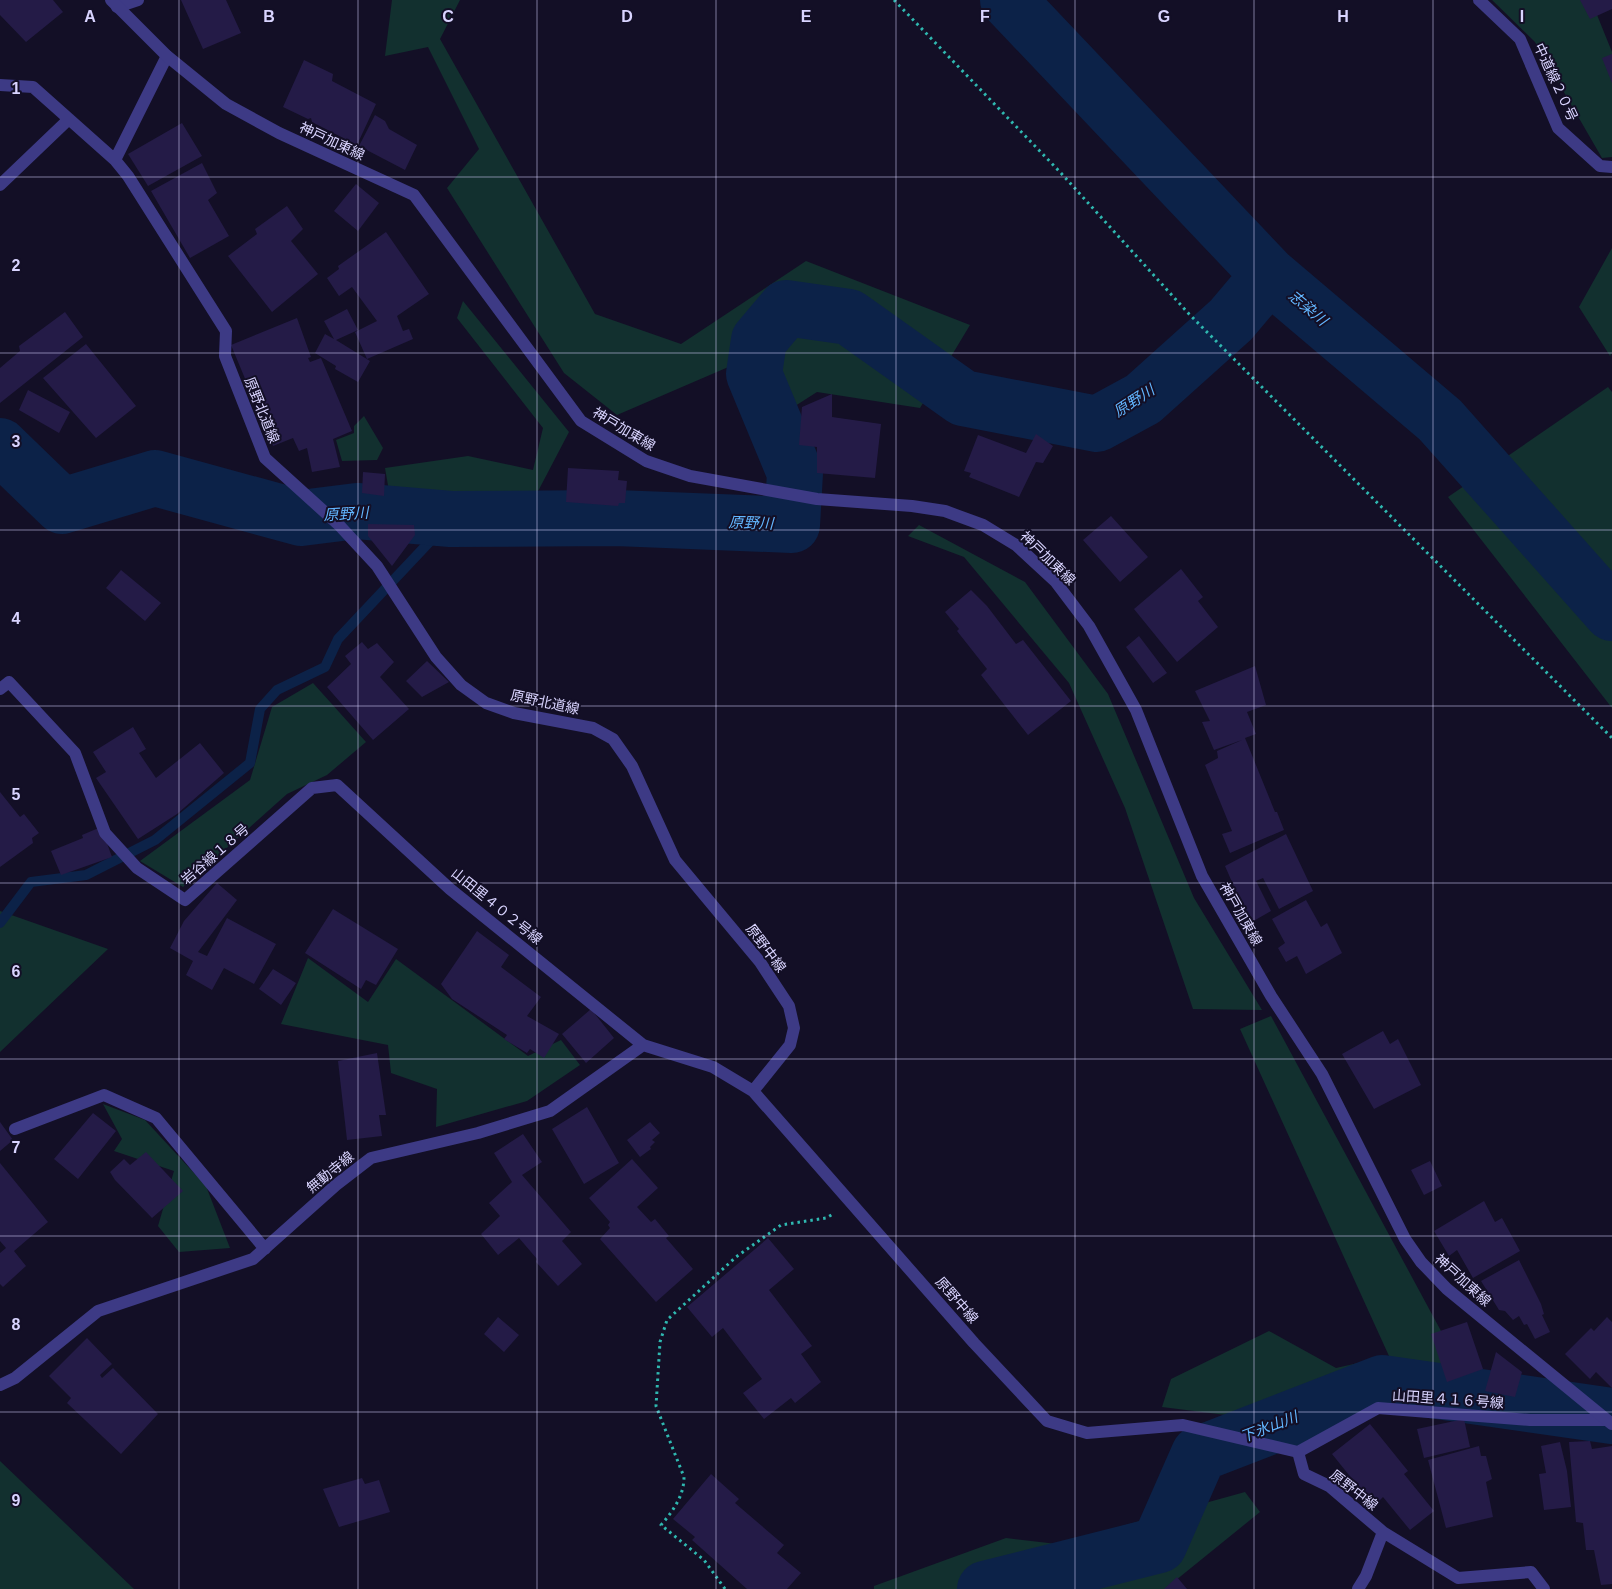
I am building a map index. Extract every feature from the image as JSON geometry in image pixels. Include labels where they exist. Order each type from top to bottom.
[{"type":"street","points":[[114,4],[138,0]]},
{"type":"street","name":"中道線２０号","points":[[1479,0],[1520,39],[1558,128],[1600,166],[1612,167]]},
{"type":"street","name":"神戸加東線","points":[[114,4],[167,56],[226,104],[279,133],[414,195],[581,422],[646,461],[690,476],[816,499],[912,506],[945,511],[983,525],[1016,545],[1055,582],[1089,626],[1132,701],[1202,876],[1272,996],[1322,1074],[1405,1240],[1421,1262],[1447,1289],[1609,1422]]},
{"type":"street","points":[[115,160],[167,56]]},
{"type":"street","name":"原野北道線","points":[[0,85],[33,87],[115,160],[128,176],[226,331],[225,356],[265,458],[338,525],[377,566],[436,658],[461,685],[486,703],[514,713],[593,728],[613,740]]},
{"type":"street","points":[[0,184],[69,119]]},
{"type":"street","name":"岩谷線１８号","points":[[0,689],[9,682],[75,752],[105,833],[137,868],[185,900],[312,788],[337,785]]},
{"type":"street","name":"原野中線","points":[[613,740],[632,766],[675,860],[760,962],[789,1006],[794,1028],[790,1045],[754,1091],[974,1343],[1047,1421],[1087,1433],[1183,1425],[1297,1451],[1304,1474],[1329,1486],[1383,1532],[1458,1578],[1531,1572],[1544,1589]]},
{"type":"street","name":"山田里４０２号線","points":[[337,785],[450,888],[643,1045]]},
{"type":"street","points":[[643,1045],[713,1067],[754,1091]]},
{"type":"street","name":"無動寺線","points":[[0,1385],[15,1378],[98,1312],[254,1259],[336,1185],[371,1158],[478,1133],[550,1111],[643,1045]]},
{"type":"street","points":[[15,1129],[104,1095],[156,1118],[265,1249]]},
{"type":"street","name":"山田里４１６号線","points":[[1297,1451],[1378,1408],[1530,1420],[1609,1422]]},
{"type":"street","points":[[1358,1589],[1366,1576],[1383,1532]]},
{"type":"path","points":[[894,0],[1060,172],[1189,314],[1612,738]]},
{"type":"path","points":[[725,1589],[704,1560],[661,1525],[673,1512],[684,1488],[684,1477],[656,1406],[660,1342],[667,1320],[743,1252],[781,1225],[826,1218],[852,1201]]},
{"type":"green space","points":[[392,0],[460,0],[440,39],[595,314],[681,344],[806,261],[970,325],[920,408],[817,392],[781,415],[740,362],[617,415],[564,373],[447,188],[479,149],[428,47],[385,56]]},
{"type":"green space","points":[[1492,0],[1591,0],[1612,52],[1612,157],[1602,158],[1535,42]]},
{"type":"green space","points":[[1612,248],[1612,353],[1610,356],[1579,307]]},
{"type":"green space","points":[[463,301],[569,432],[535,497],[463,502],[390,497],[385,468],[468,456],[533,470],[543,428],[457,318]]},
{"type":"green space","points":[[1608,387],[1612,392],[1612,708],[1448,497]]},
{"type":"green space","points":[[364,416],[383,448],[377,460],[342,461],[336,440],[354,433],[354,426]]},
{"type":"green space","points":[[919,525],[1025,582],[1108,694],[1194,898],[1262,1010],[1193,1009],[1125,808],[1069,683],[964,557],[908,536]]},
{"type":"green space","points":[[313,683],[366,742],[327,775],[287,794],[183,887],[140,861],[250,780],[272,707]]},
{"type":"green space","points":[[0,911],[108,949],[0,1052]]},
{"type":"green space","points":[[308,958],[368,1002],[396,959],[528,1056],[561,1040],[580,1065],[527,1101],[436,1127],[437,1089],[391,1073],[388,1045],[281,1024]]},
{"type":"green space","points":[[1271,1016],[1468,1381],[1342,1409],[1258,1419],[1162,1407],[1171,1379],[1269,1331],[1336,1368],[1389,1356],[1240,1029]]},
{"type":"green space","points":[[103,1104],[145,1120],[206,1186],[230,1248],[179,1252],[158,1226],[174,1171],[114,1151],[122,1139]]},
{"type":"green space","points":[[0,1461],[134,1589],[0,1589]]},
{"type":"green space","points":[[1245,1492],[1260,1512],[1165,1589],[874,1589],[874,1586],[1006,1538],[1057,1544]]},
{"type":"building","points":[[0,0],[53,0],[63,12],[26,42],[0,15]]},
{"type":"building","points":[[181,0],[226,0],[241,33],[203,49]]},
{"type":"building","points":[[1580,0],[1612,0],[1612,9],[1590,19]]},
{"type":"building","points":[[1612,54],[1612,83],[1602,58]]},
{"type":"building","points":[[304,60],[333,74],[332,81],[376,104],[357,145],[312,122],[311,118],[308,119],[283,107]]},
{"type":"building","points":[[375,115],[385,121],[389,129],[417,145],[405,170],[359,146]]},
{"type":"building","points":[[182,123],[202,156],[148,186],[128,154]]},
{"type":"building","points":[[202,163],[217,193],[208,200],[229,236],[190,258],[151,191]]},
{"type":"building","points":[[356,184],[379,203],[358,231],[334,211]]},
{"type":"building","points":[[287,206],[303,229],[291,241],[318,274],[272,312],[228,256],[257,234],[255,229]]},
{"type":"building","points":[[386,232],[429,294],[397,316],[403,331],[409,329],[413,339],[367,359],[355,332],[377,321],[352,287],[339,296],[327,278],[339,269],[338,266]]},
{"type":"building","points":[[347,309],[358,330],[336,340],[370,361],[358,382],[335,369],[336,366],[315,353],[325,334],[334,339],[324,321]]},
{"type":"building","points":[[65,312],[83,337],[0,403],[0,368],[20,351],[19,346]]},
{"type":"building","points":[[297,318],[311,357],[308,358],[310,362],[321,358],[352,431],[333,439],[340,467],[312,472],[307,448],[299,451],[293,438],[273,446],[231,345]]},
{"type":"building","points":[[86,344],[136,406],[96,438],[43,378]]},
{"type":"building","points":[[28,390],[70,412],[59,433],[19,410]]},
{"type":"building","points":[[832,394],[832,417],[881,424],[875,478],[817,473],[817,447],[799,445],[802,407]]},
{"type":"building","points":[[1036,434],[1053,446],[1043,463],[1036,462],[1019,497],[969,477],[971,473],[964,471],[978,435],[1026,453]]},
{"type":"building","points":[[568,468],[619,471],[618,480],[627,481],[625,503],[619,503],[618,506],[566,502]]},
{"type":"building","points":[[363,472],[385,474],[384,496],[362,493]]},
{"type":"building","points":[[1111,516],[1148,557],[1120,582],[1083,540]]},
{"type":"building","points":[[368,524],[414,525],[415,535],[392,566],[368,536]]},
{"type":"building","points":[[1181,569],[1203,597],[1198,601],[1218,627],[1177,662],[1134,609]]},
{"type":"building","points":[[121,570],[161,603],[145,621],[106,588]]},
{"type":"building","points":[[971,590],[987,606],[1016,644],[1023,640],[1071,701],[1028,735],[981,675],[987,669],[957,631],[959,629],[945,612]]},
{"type":"building","points":[[1139,636],[1167,673],[1153,683],[1126,647]]},
{"type":"building","points":[[362,642],[368,649],[377,643],[394,662],[380,677],[409,709],[373,740],[327,687],[351,664],[345,656]]},
{"type":"building","points":[[427,661],[449,682],[422,697],[406,681]]},
{"type":"building","points":[[1255,666],[1266,705],[1247,712],[1256,734],[1245,738],[1284,830],[1230,853],[1222,834],[1232,831],[1205,765],[1218,758],[1217,751],[1242,740],[1214,750],[1202,722],[1210,721],[1195,691]]},
{"type":"building","points":[[133,727],[146,749],[139,753],[156,778],[200,743],[224,773],[177,814],[138,839],[96,778],[106,772],[93,752]]},
{"type":"building","points":[[0,792],[20,817],[24,814],[39,833],[32,838],[33,843],[0,867]]},
{"type":"building","points":[[101,827],[112,857],[61,875],[51,851],[83,838],[82,835]]},
{"type":"building","points":[[1286,834],[1313,891],[1279,909],[1263,878],[1256,881],[1271,911],[1250,923],[1225,866]]},
{"type":"building","points":[[217,883],[237,900],[198,952],[207,956],[227,918],[276,944],[254,984],[224,968],[212,990],[186,975],[193,961],[170,948],[184,921]]},
{"type":"building","points":[[1306,900],[1321,927],[1327,923],[1342,953],[1306,974],[1297,956],[1286,962],[1278,948],[1285,943],[1272,919]]},
{"type":"building","points":[[333,909],[398,949],[376,985],[366,980],[361,989],[305,953]]},
{"type":"building","points":[[477,931],[509,955],[501,967],[541,997],[527,1016],[559,1034],[544,1058],[530,1049],[527,1053],[504,1039],[507,1035],[452,999],[441,984]]},
{"type":"building","points":[[273,969],[296,983],[281,1005],[259,989]]},
{"type":"building","points":[[591,1009],[614,1038],[586,1063],[562,1034]]},
{"type":"building","points":[[1383,1031],[1390,1044],[1398,1039],[1421,1085],[1374,1109],[1342,1054]]},
{"type":"building","points":[[377,1053],[386,1115],[379,1115],[382,1136],[347,1140],[338,1061]]},
{"type":"building","points":[[587,1107],[619,1163],[584,1184],[552,1129]]},
{"type":"building","points":[[93,1113],[116,1131],[78,1179],[54,1159]]},
{"type":"building","points":[[0,1122],[13,1140],[0,1151]]},
{"type":"building","points":[[650,1122],[660,1133],[652,1140],[655,1142],[650,1147],[651,1149],[640,1157],[627,1140]]},
{"type":"building","points":[[523,1134],[542,1162],[522,1175],[571,1232],[562,1241],[582,1264],[558,1286],[536,1262],[537,1259],[519,1238],[498,1255],[481,1234],[500,1216],[489,1203],[512,1182],[494,1153]]},
{"type":"building","points":[[146,1152],[183,1191],[152,1218],[115,1180],[110,1172],[124,1159],[130,1165]]},
{"type":"building","points":[[632,1159],[658,1188],[637,1207],[651,1222],[655,1219],[669,1236],[666,1238],[693,1269],[656,1302],[600,1239],[610,1228],[608,1225],[610,1222],[589,1198]]},
{"type":"building","points":[[1430,1161],[1442,1186],[1424,1195],[1411,1170]]},
{"type":"building","points":[[0,1163],[48,1222],[14,1251],[26,1266],[3,1287],[0,1284],[0,1253],[6,1248],[0,1241]]},
{"type":"building","points":[[1484,1201],[1495,1222],[1502,1218],[1520,1251],[1473,1278],[1457,1250],[1449,1256],[1434,1231]]},
{"type":"building","points":[[768,1238],[794,1269],[769,1290],[812,1346],[801,1354],[821,1382],[795,1403],[791,1398],[764,1419],[743,1393],[762,1379],[723,1328],[712,1337],[687,1307]]},
{"type":"building","points":[[1519,1260],[1541,1304],[1544,1314],[1542,1315],[1550,1332],[1535,1339],[1527,1324],[1524,1325],[1519,1316],[1513,1320],[1505,1311],[1499,1310],[1481,1281]]},
{"type":"building","points":[[498,1317],[519,1335],[504,1352],[484,1334]]},
{"type":"building","points":[[1607,1317],[1612,1322],[1612,1388],[1596,1372],[1590,1379],[1565,1354],[1591,1328],[1594,1331]]},
{"type":"building","points":[[1467,1322],[1483,1369],[1447,1382],[1431,1334]]},
{"type":"building","points":[[87,1338],[112,1364],[100,1375],[102,1378],[113,1368],[158,1414],[121,1454],[67,1403],[71,1398],[49,1376]]},
{"type":"building","points":[[1496,1352],[1522,1372],[1515,1397],[1485,1391]]},
{"type":"building","points":[[1464,1419],[1470,1447],[1424,1458],[1417,1429]]},
{"type":"building","points":[[1370,1424],[1408,1471],[1404,1474],[1434,1511],[1410,1530],[1383,1497],[1374,1506],[1332,1454]]},
{"type":"building","points":[[1590,1441],[1592,1449],[1612,1446],[1612,1584],[1601,1585],[1594,1550],[1586,1550],[1583,1523],[1576,1522],[1569,1442]]},
{"type":"building","points":[[1560,1442],[1567,1471],[1571,1507],[1544,1510],[1539,1474],[1546,1473],[1541,1446]]},
{"type":"building","points":[[1479,1446],[1481,1456],[1486,1456],[1492,1479],[1486,1482],[1493,1517],[1446,1528],[1428,1460]]},
{"type":"building","points":[[711,1474],[739,1499],[735,1503],[784,1545],[777,1553],[801,1573],[787,1589],[747,1589],[692,1540],[695,1537],[673,1519]]},
{"type":"building","points":[[362,1478],[365,1484],[379,1480],[390,1512],[339,1527],[323,1489]]},
{"type":"building","points":[[1177,1577],[1187,1589],[1164,1589]]},
{"type":"waterway","name":"志染川","points":[[1008,0],[1269,275],[1440,420],[1612,613]]},
{"type":"waterway","name":"原野川","points":[[0,446],[62,506],[155,478],[301,518],[357,511],[451,519],[616,518],[792,525],[795,473],[754,374],[759,340],[786,308],[849,317],[963,398],[1097,424],[1143,399],[1231,320],[1269,275]]},
{"type":"waterway","points":[[0,923],[31,882],[86,875],[155,840],[250,763],[260,709],[277,690],[325,667],[338,639],[451,519]]},
{"type":"waterway","name":"下氷山川","points":[[985,1589],[1159,1545],[1199,1454],[1382,1383],[1612,1416]]}]
